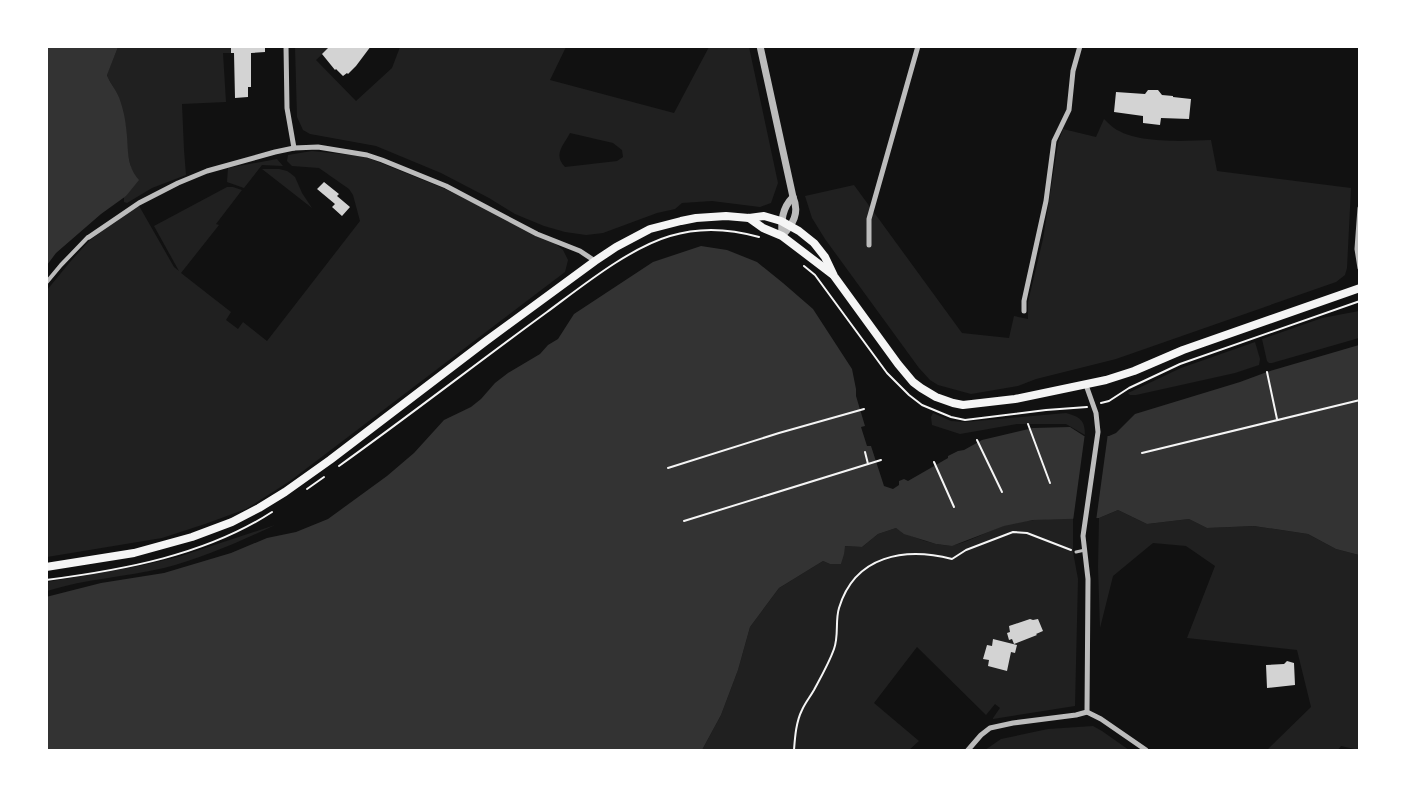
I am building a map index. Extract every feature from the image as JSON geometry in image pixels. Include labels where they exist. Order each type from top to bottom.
[{"type":"main road","points":[[46,567],[134,553],[192,537],[232,522],[259,508],[330,460],[486,341],[616,247],[650,229],[696,218],[764,216],[781,221],[814,243],[834,276],[906,373],[921,388],[953,403],[973,405],[1015,399],[1106,380],[1183,350],[1359,288]]},
{"type":"main road","points":[[749,218],[763,228],[782,236],[834,276]]},
{"type":"street","points":[[286,46],[287,108],[294,148]]},
{"type":"street","points":[[759,46],[793,197],[797,205],[791,227],[782,236]]},
{"type":"street","points":[[869,245],[868,219],[918,46]]},
{"type":"street","points":[[1024,310],[1046,201],[1054,141],[1069,110],[1073,71],[1080,46]]},
{"type":"street","points":[[46,283],[88,237],[139,203],[178,183],[215,168],[275,152],[318,147],[368,155],[446,186],[537,234],[580,251],[595,261]]},
{"type":"street","points":[[782,236],[781,221],[786,204],[793,197]]},
{"type":"street","points":[[1359,208],[1357,249],[1359,267]]},
{"type":"street","points":[[1086,384],[1097,419],[1098,432],[1083,536],[1088,590],[1087,712]]},
{"type":"street","points":[[969,750],[990,728],[1087,712],[1146,750]]},
{"type":"lane","points":[[1077,552],[1085,550]]},
{"type":"path","points":[[624,258],[654,241],[690,231],[743,232],[765,239]]},
{"type":"path","points":[[802,264],[815,275],[887,373],[922,405],[965,420],[1082,408]]},
{"type":"path","points":[[1093,406],[1108,401],[1129,388],[1180,364],[1359,301]]},
{"type":"path","points":[[1267,372],[1277,420]]},
{"type":"path","points":[[1142,453],[1359,400]]},
{"type":"path","points":[[668,468],[778,433],[864,409]]},
{"type":"path","points":[[1028,424],[1050,483]]},
{"type":"path","points":[[977,440],[1002,492]]},
{"type":"path","points":[[865,452],[868,464]]},
{"type":"path","points":[[684,521],[881,460]]},
{"type":"path","points":[[934,462],[954,507]]},
{"type":"path","points":[[794,750],[797,725],[802,710],[834,648],[838,611],[844,594],[860,572],[882,559],[895,555],[934,554],[952,559],[966,550],[1013,531],[1027,533],[1077,552]]},
{"type":"shaded area","points":[[47,46],[118,47],[107,75],[121,102],[131,168],[139,180],[126,196],[101,214],[56,253],[47,265]]},
{"type":"shaded area","points":[[118,47],[231,47],[231,53],[223,53],[226,102],[182,104],[186,175],[152,188],[127,203],[124,202],[124,197],[132,172],[127,151],[126,128],[118,95],[107,74]]},
{"type":"shaded area","points":[[295,47],[330,47],[316,60],[356,101],[392,68],[400,47],[566,47],[550,80],[674,113],[709,47],[749,47],[778,183],[771,203],[760,207],[712,201],[682,203],[675,209],[657,213],[603,233],[586,235],[544,226],[515,214],[441,173],[376,146],[310,134],[303,130],[297,117]],"holes":[[[570,133],[613,143],[622,150],[623,157],[617,161],[565,167],[561,163],[560,150]]]},
{"type":"shaded area","points":[[1104,119],[1114,128],[1135,137],[1161,140],[1211,140],[1217,171],[1351,188],[1345,275],[1336,282],[1116,359],[1036,379],[1018,386],[971,394],[938,385],[930,380],[825,239],[812,218],[805,196],[854,185],[962,333],[1009,338],[1014,316],[1028,319],[1028,302],[1043,239],[1058,143],[1063,129],[1096,137]]},
{"type":"shaded area","points":[[312,151],[361,156],[443,188],[551,240],[563,250],[568,260],[565,272],[290,481],[246,509],[162,538],[47,557],[47,290],[89,241],[138,204],[174,267],[179,271],[154,226],[227,187],[233,187],[242,190],[216,224],[219,225],[181,273],[231,312],[226,320],[238,329],[243,322],[267,341],[360,221],[353,195],[349,189],[319,168],[292,166],[287,161],[288,155]]},
{"type":"shaded area","points":[[277,159],[283,166],[262,165],[244,188],[227,182],[228,168]]},
{"type":"shaded area","points":[[262,169],[279,169],[290,173],[295,177],[312,208]]},
{"type":"shaded area","points":[[701,246],[727,250],[757,262],[813,309],[852,369],[856,396],[865,426],[861,427],[867,446],[871,446],[884,486],[893,489],[899,485],[899,481],[904,479],[908,481],[948,456],[982,440],[1033,428],[1070,427],[1084,436],[1109,436],[1116,433],[1135,414],[1359,345],[1359,555],[1336,549],[1308,534],[1254,526],[1207,528],[1189,519],[1147,524],[1118,510],[1099,518],[1033,520],[1004,526],[952,546],[936,544],[904,534],[896,528],[878,534],[862,547],[845,546],[841,564],[830,564],[823,561],[779,588],[750,627],[738,670],[721,715],[702,750],[47,750],[46,597],[101,583],[164,573],[231,553],[267,538],[296,532],[328,519],[387,476],[414,453],[444,420],[471,407],[495,383],[540,354],[558,339],[574,314],[653,262]]},
{"type":"shaded area","points":[[1359,311],[1359,338],[1272,363],[1267,361],[1262,339],[1322,318]]},
{"type":"shaded area","points":[[1255,342],[1260,359],[1259,365],[1235,373],[1136,395],[1128,393],[1181,368]]},
{"type":"shaded area","points":[[933,413],[951,421],[965,422],[1066,413],[1081,420],[1085,435],[1066,424],[1017,424],[960,434],[932,425]]},
{"type":"shaded area","points":[[1118,510],[1147,524],[1189,519],[1207,528],[1254,526],[1308,534],[1336,549],[1359,555],[1359,750],[1341,746],[1338,750],[1267,750],[1311,707],[1297,650],[1187,638],[1215,566],[1186,546],[1153,543],[1113,576],[1100,628],[1099,518]]},
{"type":"shaded area","points":[[1073,518],[1073,552],[1078,579],[1075,706],[993,719],[1000,708],[995,704],[986,715],[917,647],[874,703],[919,741],[909,750],[702,750],[721,715],[738,670],[750,627],[779,588],[823,561],[830,564],[841,564],[844,546],[862,547],[878,534],[896,528],[924,541],[954,545],[1003,526],[1038,520]]},
{"type":"shaded area","points":[[275,525],[221,549],[178,564],[47,591],[47,582],[178,557]]},
{"type":"shaded area","points":[[1093,726],[1129,750],[985,750],[1001,739],[1048,729]]},
{"type":"pier","points":[[1085,433],[1108,433],[1096,521],[1073,521]]},
{"type":"building","points":[[231,46],[265,46],[265,52],[251,53],[251,87],[248,87],[248,97],[235,98],[234,53],[231,53]]},
{"type":"building","points":[[330,46],[371,46],[356,66],[343,76],[322,54]]},
{"type":"building","points":[[1148,90],[1158,90],[1162,95],[1191,99],[1189,119],[1161,118],[1160,125],[1143,123],[1143,116],[1114,112],[1116,92],[1145,94]]},
{"type":"building","points":[[324,182],[350,207],[342,216],[332,207],[335,204],[317,189]]},
{"type":"building","points":[[1030,619],[1038,619],[1043,631],[1014,644],[1012,639],[1009,640],[1007,633],[1010,632],[1009,626]]},
{"type":"building","points":[[993,639],[1017,645],[1015,653],[1011,652],[1007,671],[988,666],[989,660],[983,659],[987,645],[992,646]]},
{"type":"building","points":[[1287,661],[1294,663],[1295,685],[1267,688],[1266,665],[1284,664]]}]
